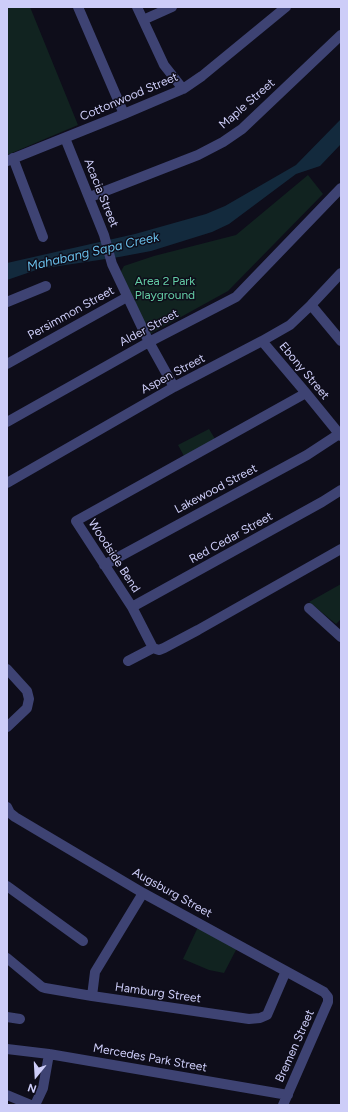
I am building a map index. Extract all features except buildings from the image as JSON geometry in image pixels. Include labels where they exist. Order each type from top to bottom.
[{"type":"street","points":[[78,7],[124,114]]},
{"type":"street","points":[[137,7],[164,65],[183,89]]},
{"type":"street","points":[[143,20],[172,7]]},
{"type":"street","name":"Cottonwood Street","points":[[10,160],[183,89],[202,76],[286,7]]},
{"type":"street","name":"Maple Street","points":[[90,197],[198,155],[223,142],[242,129],[341,35]]},
{"type":"street","name":"Acacia Street","points":[[65,138],[104,234],[112,264],[149,342],[174,387]]},
{"type":"street","points":[[10,160],[43,237]]},
{"type":"street","name":"Alder Street","points":[[7,422],[149,342],[236,296],[341,188]]},
{"type":"street","name":"Aspen Street","points":[[7,484],[174,387],[262,342],[290,325],[341,273]]},
{"type":"street","points":[[7,302],[46,286]]},
{"type":"street","name":"Persimmon Street","points":[[7,364],[127,297]]},
{"type":"street","points":[[311,305],[341,341]]},
{"type":"street","name":"Ebony Street","points":[[262,342],[340,435]]},
{"type":"street","name":"Woodside Bend","points":[[153,648],[132,607],[76,521],[306,393]]},
{"type":"street","name":"Lakewood Street","points":[[104,565],[307,455],[340,435]]},
{"type":"street","name":"Red Cedar Street","points":[[132,607],[341,490]]},
{"type":"street","points":[[128,661],[153,648],[159,650],[164,648],[341,549]]},
{"type":"street","points":[[309,608],[339,632]]},
{"type":"street","points":[[7,669],[27,691],[29,699],[28,708],[7,727]]},
{"type":"street","name":"Augsburg Street","points":[[8,812],[143,893],[324,992],[328,997]]},
{"type":"street","points":[[7,886],[83,941]]},
{"type":"street","points":[[92,996],[94,972],[143,893]]},
{"type":"street","name":"Hamburg Street","points":[[7,958],[42,987],[92,996],[249,1019],[260,1018],[267,1015],[286,971]]},
{"type":"street","name":"Bremen Street","points":[[283,1105],[328,1002],[328,997]]},
{"type":"street","points":[[7,1017],[20,1019]]},
{"type":"street","name":"Mercedes Park Street","points":[[7,1049],[49,1054],[288,1095]]},
{"type":"street","points":[[35,1105],[43,1088],[49,1054]]},
{"type":"street","points":[[7,1095],[31,1105]]},
{"type":"green space","points":[[7,7],[30,7],[78,125],[7,155]]},
{"type":"green space","name":"Area 2 Park Playground","points":[[308,175],[323,194],[228,291],[150,334],[120,273],[124,266],[154,256],[236,235]]},
{"type":"green space","points":[[209,429],[215,439],[184,456],[178,445]]},
{"type":"green space","points":[[341,584],[341,619],[336,624],[309,602]]},
{"type":"green space","points":[[198,927],[237,948],[224,973],[209,970],[183,959]]},
{"type":"water","name":"Mahabang Sapa Creek","points":[[341,119],[341,144],[320,166],[296,174],[229,224],[212,232],[151,251],[39,269],[7,280],[7,263],[135,234],[206,214],[225,206],[296,165]]}]
